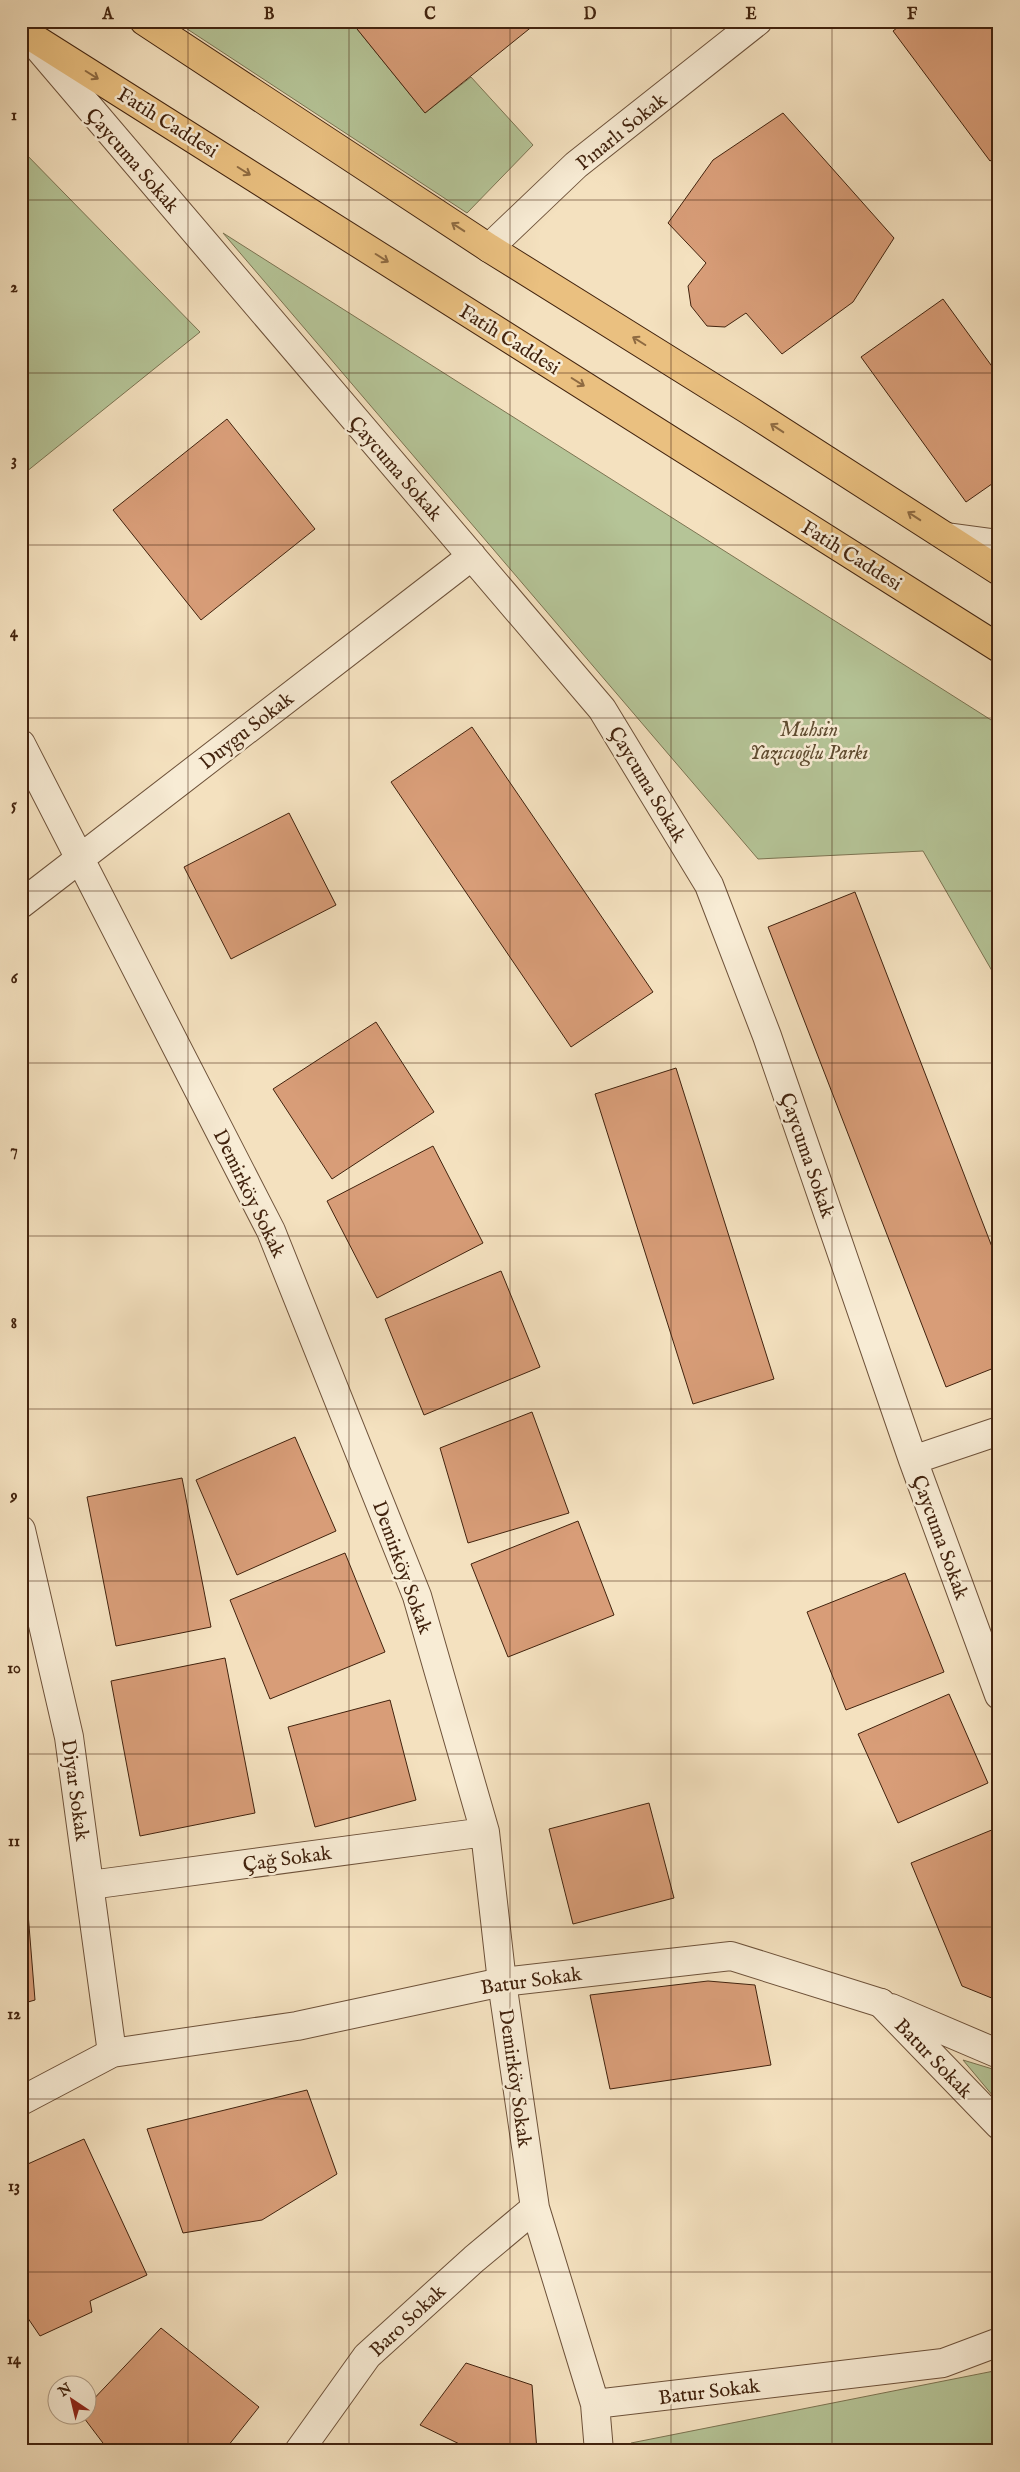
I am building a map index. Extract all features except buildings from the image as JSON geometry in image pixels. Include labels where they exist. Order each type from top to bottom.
[{"type":"main road","points":[[144,21],[490,248],[999,571]]},
{"type":"main road","name":"Fatih Caddesi","points":[[23,31],[999,648]]},
{"type":"street","name":"Pınarlı Sokak","points":[[490,248],[576,165],[758,21]]},
{"type":"street","name":"Çaycuma Sokak","points":[[23,31],[602,709],[709,885],[767,1036],[913,1460],[999,1695]]},
{"type":"street","points":[[947,537],[999,544]]},
{"type":"street","name":"Duygu Sokak","points":[[21,904],[472,556]]},
{"type":"street","name":"Demirköy Sokak","points":[[21,744],[271,1231],[417,1596],[485,1832],[502,1982],[535,2208],[595,2404],[599,2451]]},
{"type":"street","points":[[913,1460],[999,1431]]},
{"type":"street","name":"Diyar Sokak","points":[[21,1530],[69,1737],[112,2054]]},
{"type":"street","name":"Çağ Sokak","points":[[90,1884],[485,1832]]},
{"type":"street","name":"Batur Sokak","points":[[21,2101],[112,2054],[297,2026],[502,1982],[732,1956],[881,2003],[999,2125]]},
{"type":"street","points":[[881,2003],[999,2054]]},
{"type":"street","name":"Baro Sokak","points":[[299,2451],[368,2356],[474,2259],[535,2208]]},
{"type":"street","name":"Batur Sokak","points":[[595,2404],[943,2363],[999,2342]]},
{"type":"green space","points":[[175,21],[277,21],[353,24],[425,113],[471,77],[533,145],[467,213]]},
{"type":"green space","points":[[21,149],[200,332],[21,476]]},
{"type":"green space","name":"Muhsin Yazıcıoğlu Parkı","points":[[223,233],[999,725],[999,983],[923,851],[758,859]]},
{"type":"green space","points":[[963,2060],[999,2071],[999,2100],[993,2096]]},
{"type":"green space","points":[[999,2370],[999,2451],[633,2451],[631,2443]]}]
